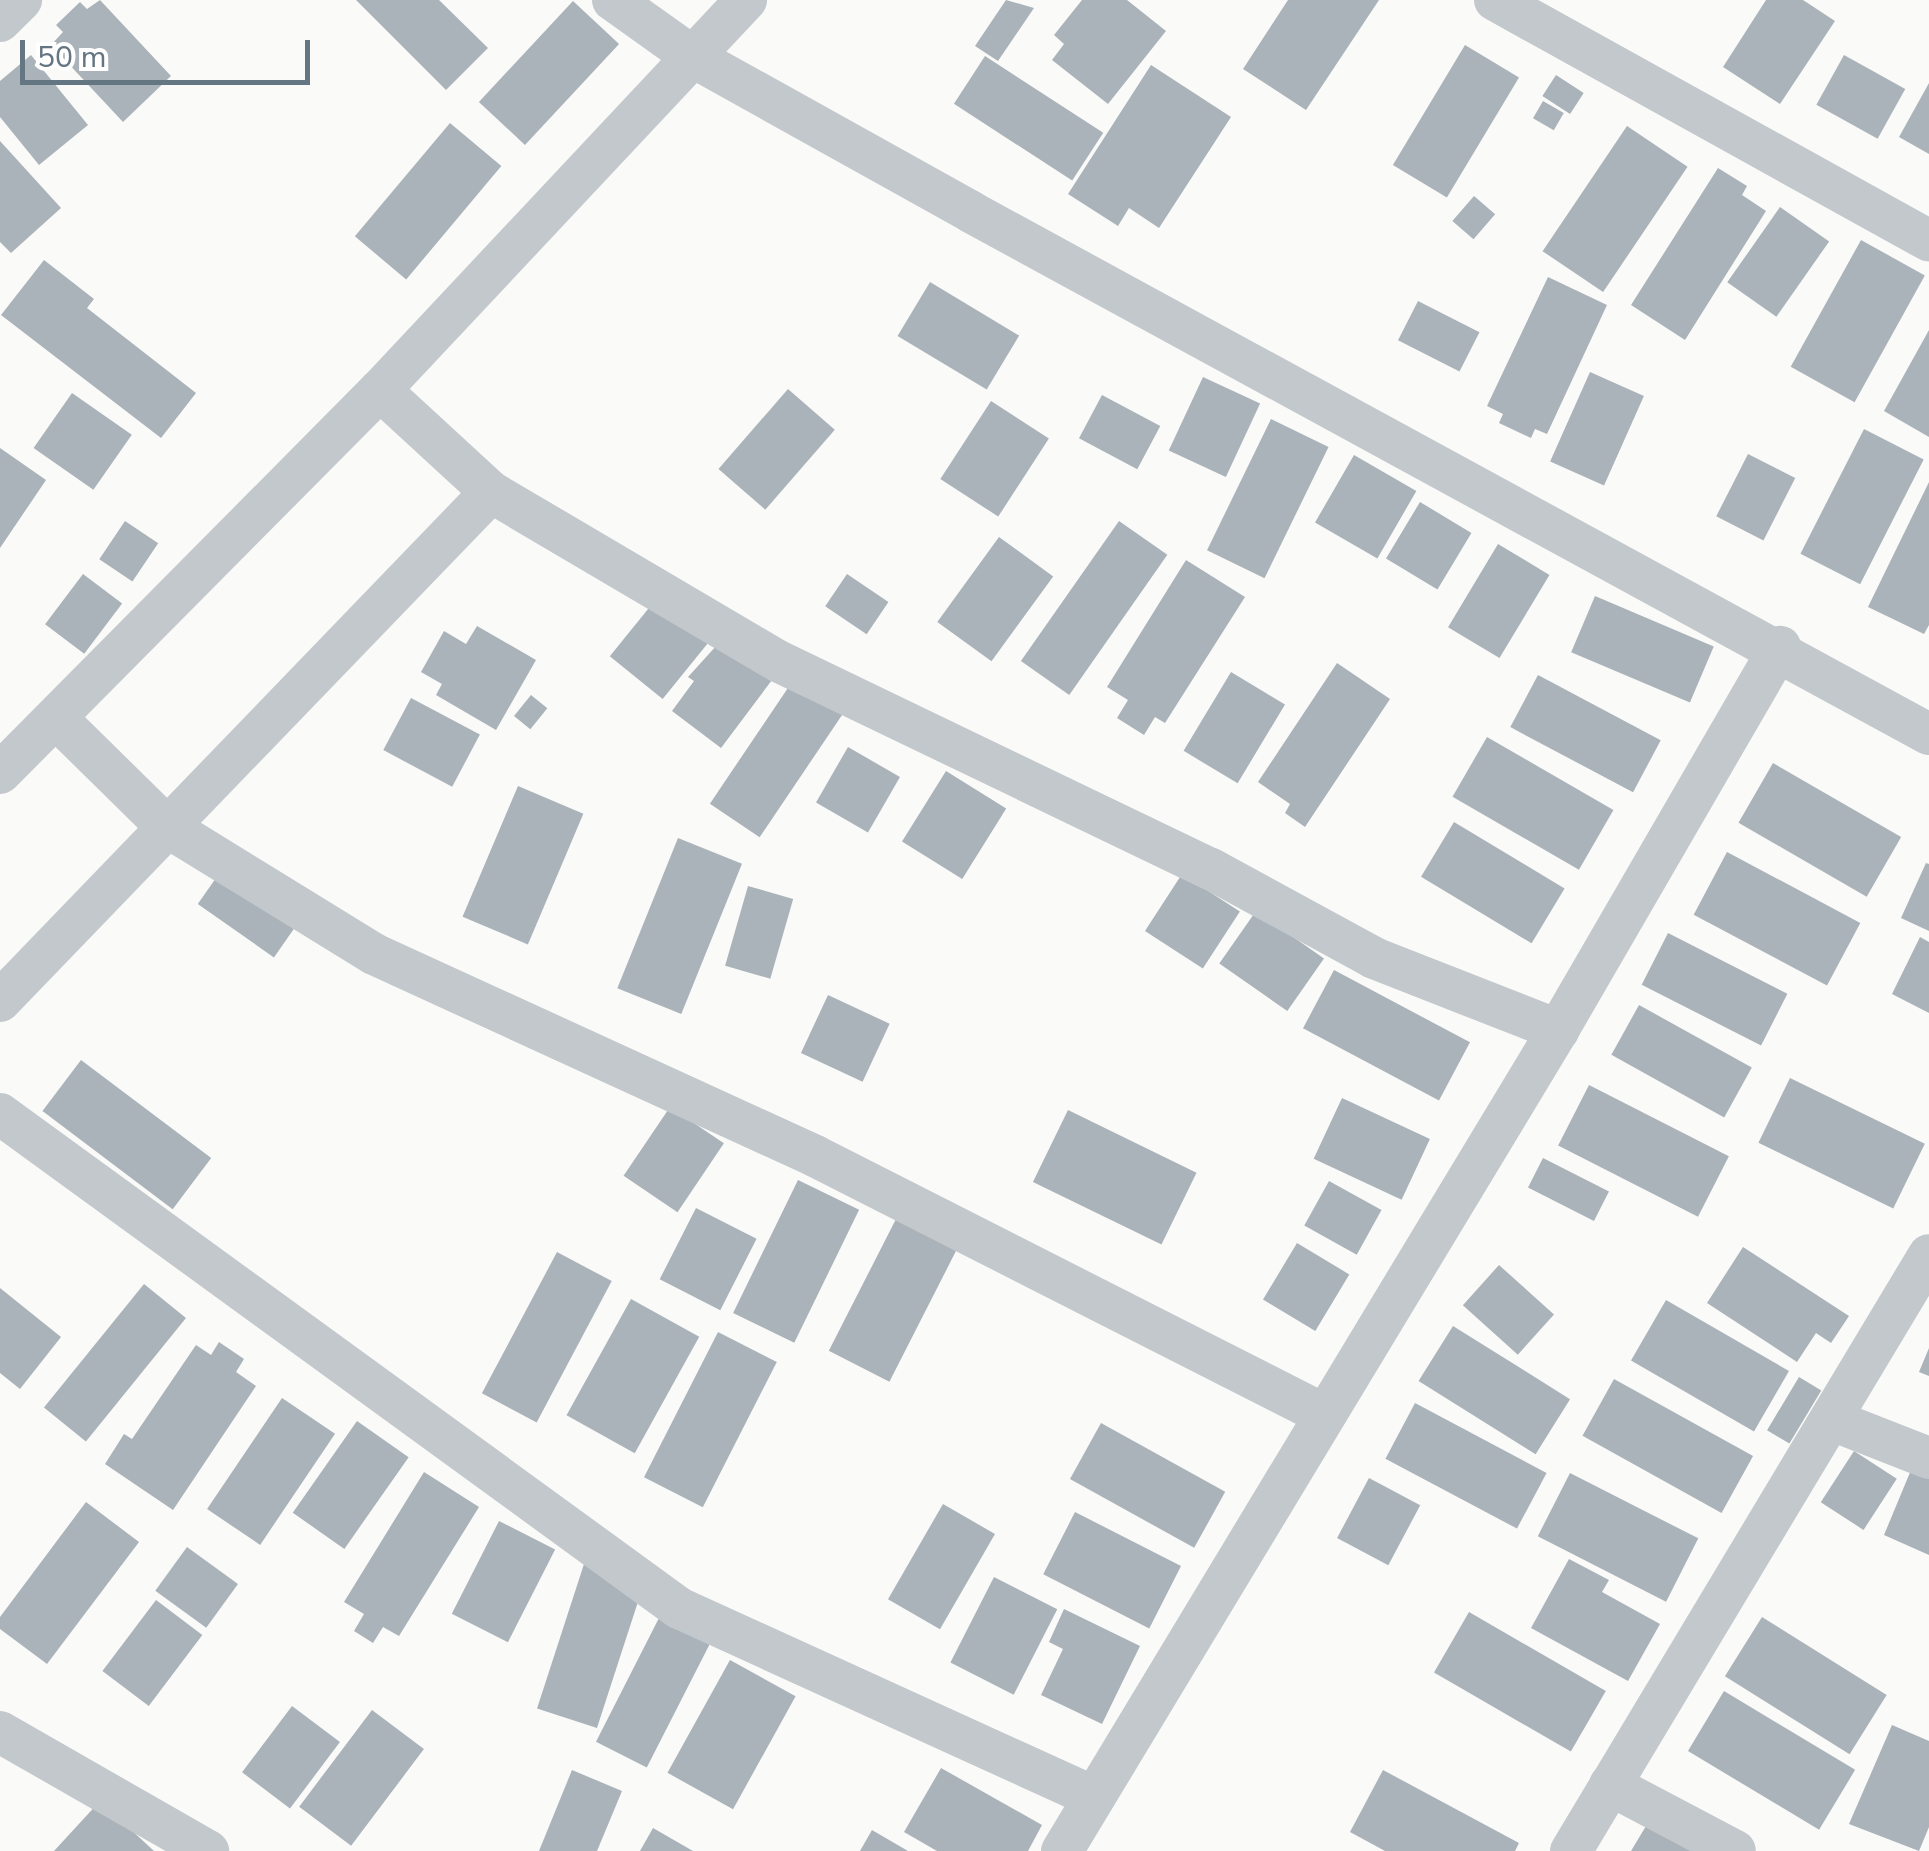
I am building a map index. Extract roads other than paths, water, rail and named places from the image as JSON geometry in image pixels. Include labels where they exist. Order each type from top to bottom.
[{"type":"street","points":[[0,21],[21,0]]},
{"type":"street","points":[[612,0],[693,57],[1780,648],[1929,734]]},
{"type":"street","points":[[0,773],[380,390],[746,0]]},
{"type":"street","points":[[1494,0],[1929,241]]},
{"type":"street","points":[[380,390],[492,492],[780,662],[1211,869],[1374,958],[1558,1030]]},
{"type":"street","points":[[0,1001],[492,492]]},
{"type":"street","points":[[1062,1851],[1090,1795],[1321,1412],[1558,1030],[1780,648]]},
{"type":"street","points":[[56,718],[166,826],[374,954],[815,1156],[1321,1412]]},
{"type":"street","points":[[0,1114],[679,1608],[1090,1795]]},
{"type":"street","points":[[1571,1851],[1929,1255]]},
{"type":"street","points":[[1832,1420],[1929,1458]]},
{"type":"street","points":[[0,1732],[208,1851]]},
{"type":"street","points":[[1610,1785],[1735,1851]]}]
